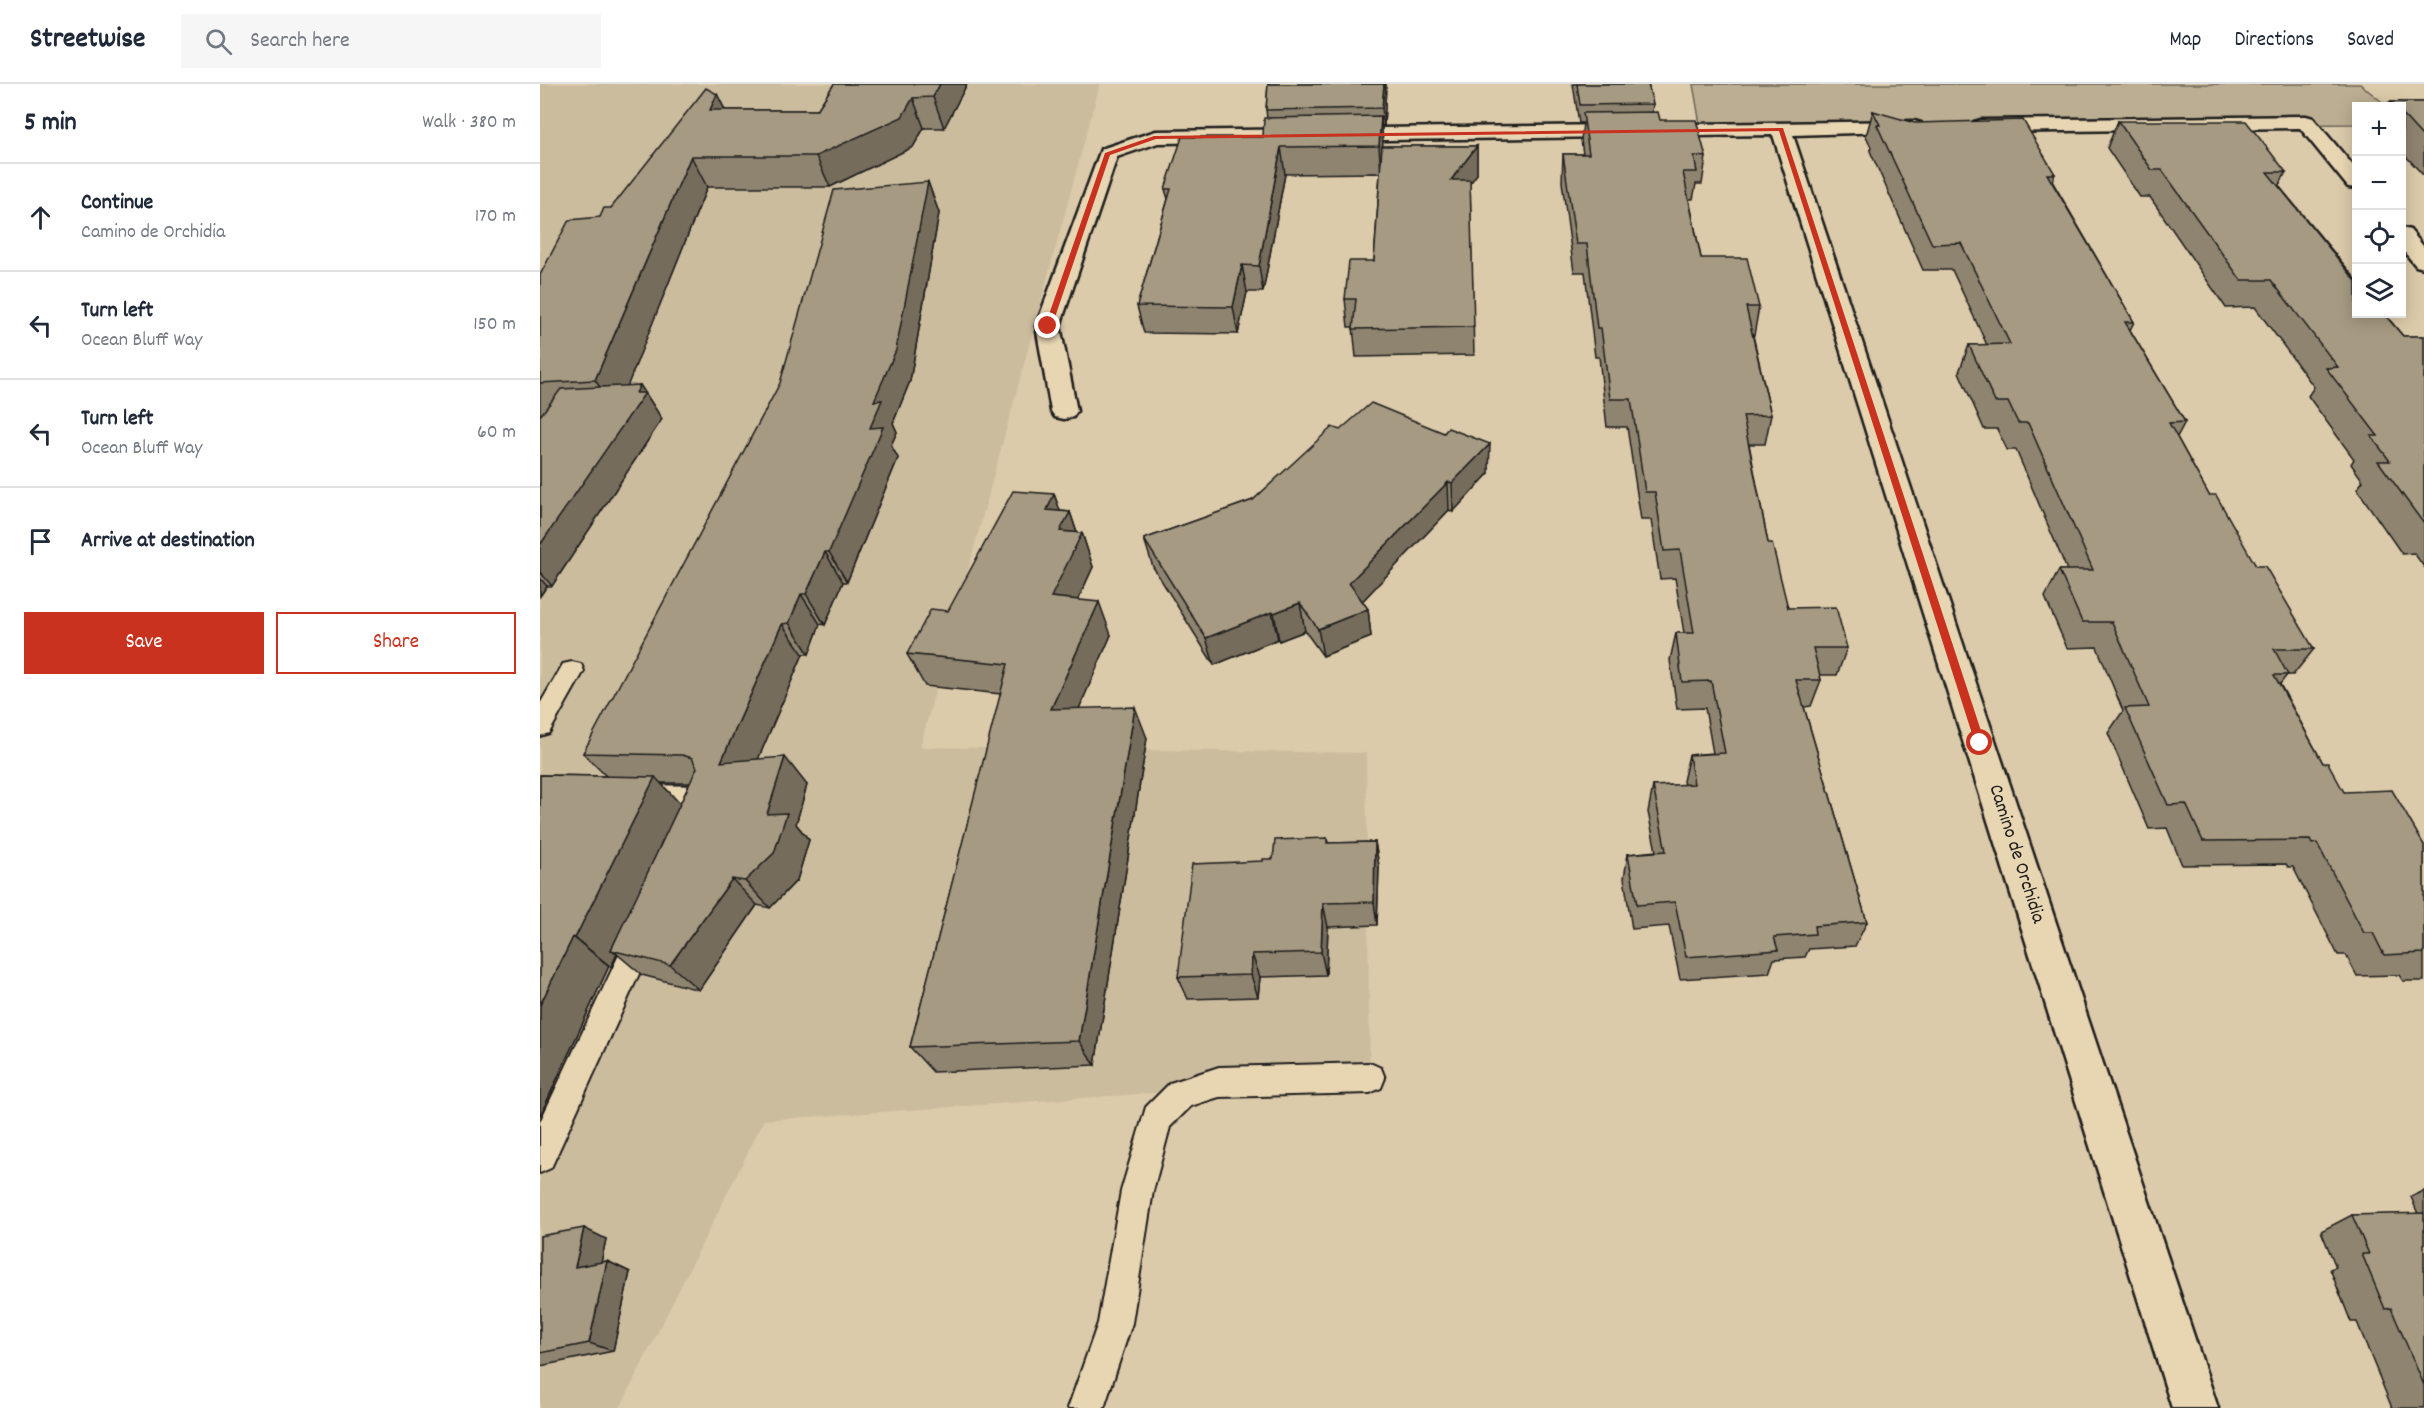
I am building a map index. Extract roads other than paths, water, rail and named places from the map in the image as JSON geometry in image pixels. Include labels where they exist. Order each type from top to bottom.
[{"type":"street","points":[[1956,127],[2306,123],[2352,177]]},
{"type":"street","points":[[1064,411],[1048,326],[1108,153],[1156,137],[1933,127]]},
{"type":"street","name":"Camino de Orchidia","points":[[1781,129],[2195,1408]]},
{"type":"street","points":[[2406,240],[2424,261]]},
{"type":"lane","points":[[540,726],[572,671]]},
{"type":"lane","points":[[611,795],[706,797],[692,829]]},
{"type":"lane","points":[[540,1157],[653,914]]},
{"type":"lane","points":[[1086,1408],[1114,1323],[1137,1191],[1157,1119],[1181,1094],[1218,1082],[1370,1078]]}]
